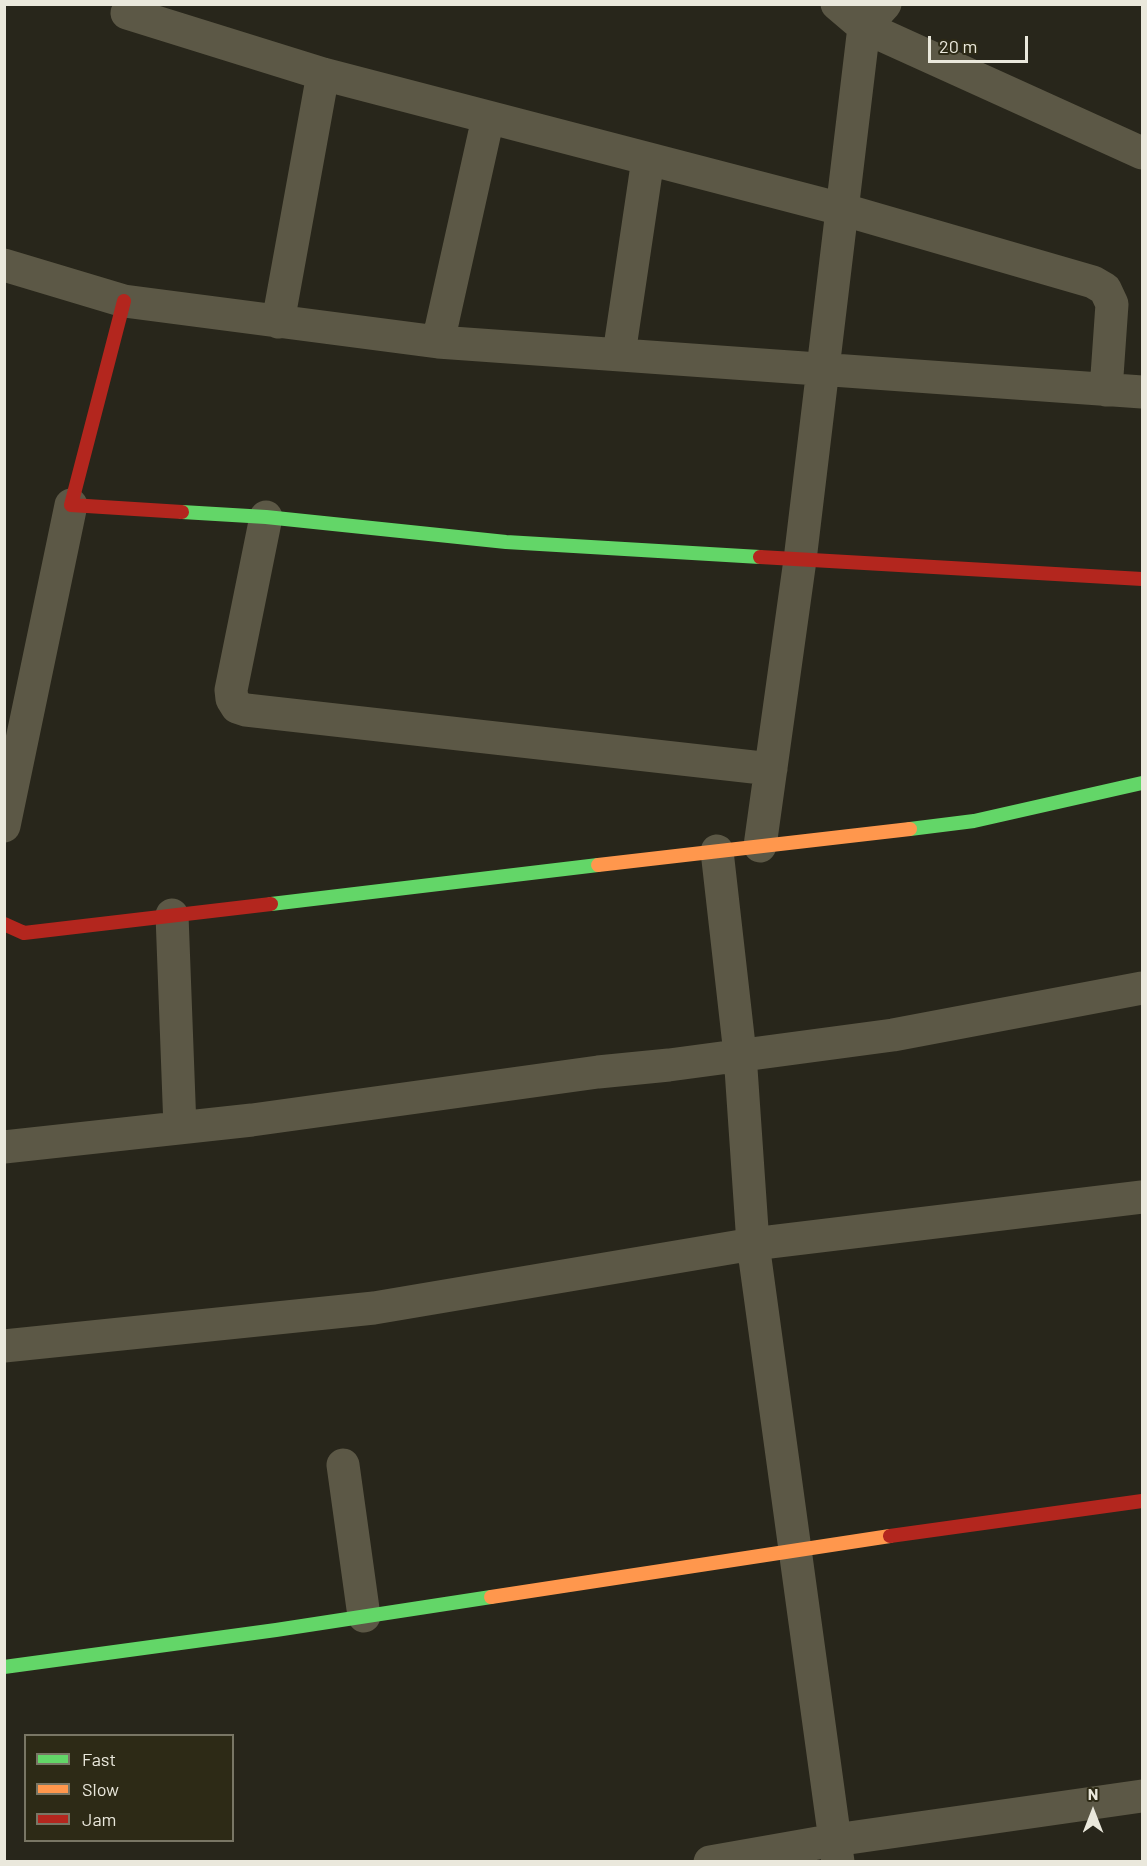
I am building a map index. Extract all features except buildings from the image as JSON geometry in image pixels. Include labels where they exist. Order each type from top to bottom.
[{"type":"street","points":[[837,4],[875,16],[1143,153]]},
{"type":"street","points":[[127,13],[323,74],[841,209],[1093,282],[1105,289],[1112,304],[1106,390]]},
{"type":"street","points":[[760,846],[800,560],[841,209],[875,16]]},
{"type":"street","points":[[278,322],[323,74]]},
{"type":"street","points":[[438,342],[488,118]]},
{"type":"street","points":[[619,354],[648,159]]},
{"type":"street","points":[[4,265],[124,301],[438,342],[1143,392]]},
{"type":"street","points":[[4,826],[71,505],[124,301]]},
{"type":"street","points":[[71,505],[266,517],[506,542],[1143,579]]},
{"type":"street","points":[[266,517],[231,690],[232,699],[237,707],[246,710],[771,769]]},
{"type":"street","points":[[4,924],[24,933],[974,821],[1143,783]]},
{"type":"street","points":[[717,851],[740,1054],[753,1244],[837,1851]]},
{"type":"street","points":[[172,915],[180,1128]]},
{"type":"street","points":[[4,1147],[252,1120],[893,1035],[1143,988]]},
{"type":"street","points":[[4,1346],[374,1308],[753,1244],[1143,1197]]},
{"type":"street","points":[[343,1465],[364,1616]]},
{"type":"street","points":[[4,1667],[364,1616],[794,1549],[1143,1501]]},
{"type":"street","points":[[710,1862],[837,1851],[1143,1796]]},
{"type":"traffic: fast","points":[[182,512],[266,517],[506,542],[760,557]]},
{"type":"traffic: fast","points":[[910,829],[974,821],[1142,783]]},
{"type":"traffic: fast","points":[[271,904],[598,865]]},
{"type":"traffic: fast","points":[[4,1667],[276,1630],[491,1597]]},
{"type":"traffic: slow","points":[[598,865],[910,829]]},
{"type":"traffic: slow","points":[[491,1597],[890,1536]]},
{"type":"traffic: jam","points":[[124,301],[71,505],[182,512]]},
{"type":"traffic: jam","points":[[760,557],[1142,579]]},
{"type":"traffic: jam","points":[[4,924],[24,933],[271,904]]},
{"type":"traffic: jam","points":[[890,1536],[1142,1501]]}]
